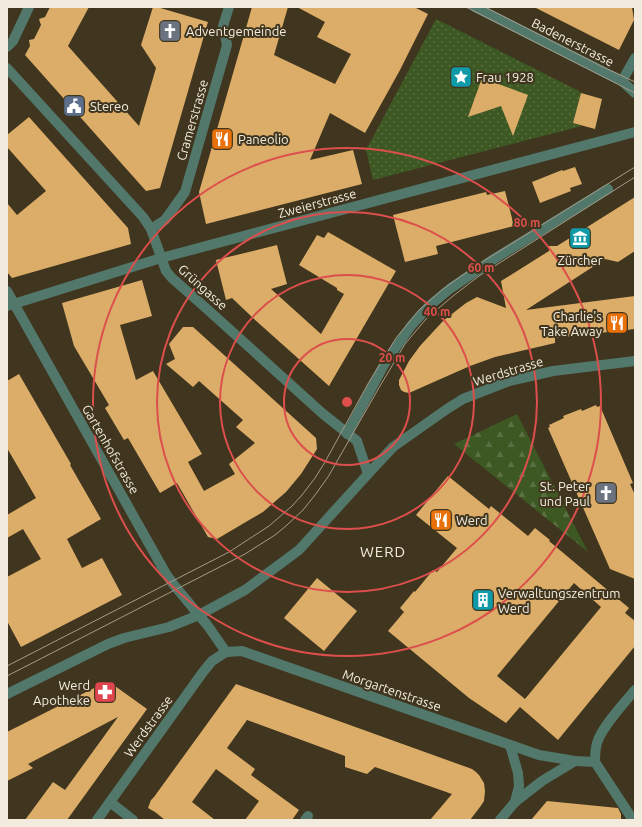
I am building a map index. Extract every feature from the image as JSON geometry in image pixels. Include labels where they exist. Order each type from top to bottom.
[{"type":"street","points":[[7,47],[12,41],[29,7]]},
{"type":"street","name":"Cramerstrasse","points":[[151,229],[165,220],[185,192],[227,46],[223,26],[228,7]]},
{"type":"street","name":"Badenerstrasse","points":[[475,7],[622,81],[635,93]]},
{"type":"street","points":[[622,81],[635,58]]},
{"type":"street","name":"Grüngasse","points":[[7,68],[143,217],[151,229],[166,271],[172,278],[322,413],[357,441],[368,474]]},
{"type":"street","name":"Zweierstrasse","points":[[10,305],[161,258],[635,132]]},
{"type":"street","points":[[347,434],[385,363],[411,326],[429,306],[451,288],[494,259],[608,189]]},
{"type":"street","name":"Gartenhofstrasse","points":[[7,291],[10,305],[133,513],[166,574],[198,615]]},
{"type":"street","name":"Werdstrasse","points":[[7,694],[108,644],[124,638],[169,627],[198,615],[245,590],[299,550],[393,447],[463,399],[509,381],[553,371],[635,362]]},
{"type":"street","points":[[198,615],[208,626],[226,652]]},
{"type":"street","name":"Morgartenstrasse","points":[[226,652],[242,651],[539,756],[575,762],[595,762]]},
{"type":"street","name":"Werdstrasse","points":[[96,820],[203,672],[212,661],[226,652]]},
{"type":"street","points":[[633,820],[595,762],[595,753],[601,732],[635,690]]},
{"type":"street","points":[[510,745],[518,774],[519,786],[515,802]]},
{"type":"street","points":[[500,820],[515,802],[542,781],[575,762]]},
{"type":"street","points":[[110,802],[133,820]]},
{"type":"green space","points":[[436,19],[579,91],[581,93],[573,123],[582,126],[373,180],[366,150]]},
{"type":"green space","points":[[517,414],[588,552],[454,444]]},
{"type":"building","points":[[50,7],[89,7],[68,46],[139,126],[156,68],[141,45],[153,7],[208,22],[160,188],[146,191],[25,55],[30,46],[29,40],[34,39],[41,25],[39,19],[45,17]]},
{"type":"building","points":[[252,7],[288,7],[274,55],[335,84],[351,54],[317,37],[325,22],[297,7],[414,7],[428,14],[400,70],[365,133],[330,113],[310,160],[353,150],[362,184],[206,224],[199,192]]},
{"type":"building","points":[[534,7],[632,7],[634,20],[619,50]]},
{"type":"building","points":[[482,78],[528,95],[513,136],[501,106],[468,117]]},
{"type":"building","points":[[581,93],[602,99],[595,129],[573,123]]},
{"type":"building","points":[[29,117],[128,228],[131,244],[12,278],[7,272],[7,203],[17,215],[46,191],[7,147],[7,135]]},
{"type":"building","points":[[575,167],[582,184],[570,188],[571,191],[540,203],[532,182],[562,170]]},
{"type":"building","points":[[505,191],[514,226],[436,246],[438,254],[405,262],[393,215],[486,192],[487,195]]},
{"type":"building","points":[[635,197],[635,251],[618,262],[605,259],[526,310],[635,296],[635,329],[555,338],[555,343],[495,357],[470,366],[409,393],[401,390],[399,380],[409,361],[420,346],[443,321],[466,303],[477,297],[506,308],[501,281],[549,251],[549,246],[557,246]]},
{"type":"building","points":[[328,232],[396,271],[329,386],[232,298],[226,300],[216,260],[277,245],[287,284],[271,289],[321,334],[344,294],[337,290],[337,288],[299,265],[317,235],[324,238]]},
{"type":"building","points":[[142,280],[152,316],[120,325],[136,380],[153,371],[202,454],[188,462],[204,491],[235,474],[229,464],[255,443],[236,427],[243,420],[199,381],[193,387],[166,364],[175,359],[169,344],[183,327],[193,327],[316,438],[317,449],[301,474],[286,492],[263,512],[217,539],[208,537],[177,483],[160,493],[128,438],[124,440],[105,408],[109,405],[74,346],[62,303]]},
{"type":"building","points":[[19,374],[101,519],[67,539],[82,568],[102,558],[122,595],[21,647],[7,621],[7,577],[41,559],[23,529],[7,538],[7,515],[36,498],[7,448],[7,381]]},
{"type":"building","name":"St. Peter und Paul","points":[[596,405],[597,407],[600,406],[633,483],[630,484],[635,495],[635,579],[610,569],[548,428],[550,427],[549,425],[564,418],[563,416],[581,409],[582,411]]},
{"type":"building","name":"Verwaltungszentrum Werd","points":[[448,476],[489,509],[491,506],[528,536],[535,528],[629,608],[625,613],[635,621],[635,646],[558,740],[520,707],[506,723],[469,698],[388,631],[404,612],[400,608],[414,591],[415,592],[433,570],[437,572],[457,548],[416,515]],"holes":[[[574,583],[601,607],[525,699],[497,676]]]},
{"type":"building","points":[[317,578],[357,611],[324,651],[284,618]]},
{"type":"building","points":[[108,681],[147,709],[67,820],[25,820],[53,782],[65,790],[118,717],[28,764],[33,768],[7,781],[7,732]]},
{"type":"building","points":[[236,684],[472,769],[479,775],[484,783],[484,801],[470,820],[430,820],[452,794],[375,767],[367,774],[345,767],[345,756],[247,720],[227,748],[255,769],[251,775],[299,810],[292,820],[245,820],[259,801],[216,769],[192,802],[215,820],[165,820],[148,808],[151,800]]},
{"type":"building","points":[[547,801],[618,808],[621,814],[621,820],[531,820]]},
{"type":"tram line","points":[[466,7],[635,93]]},
{"type":"tram line","points":[[485,7],[635,82]]},
{"type":"tram line","points":[[7,666],[229,552],[269,526],[292,506],[315,478],[369,382],[396,338],[419,310],[443,289],[474,267],[635,167]]},
{"type":"tram line","points":[[7,676],[245,554],[275,535],[303,510],[328,477],[405,344],[426,319],[479,276],[635,177]]},
{"type":"place","name":"Adventgemeinde","points":[[170,31]]},
{"type":"place","name":"Frau 1928","points":[[461,77]]},
{"type":"place","name":"Stereo","points":[[74,106]]},
{"type":"place","name":"Paneolio","points":[[222,139]]},
{"type":"place","name":"Zürcher","points":[[580,238]]},
{"type":"place","name":"Charlie's Take Away","points":[[617,323]]},
{"type":"place","name":"St. Peter und Paul","points":[[606,493]]},
{"type":"place","name":"Werd","points":[[441,520]]},
{"type":"place","name":"Verwaltungszentrum Werd","points":[[483,600]]},
{"type":"place","name":"Werd Apotheke","points":[[105,692]]},
{"type":"district","name":"WERD","points":[[383,551]]}]
